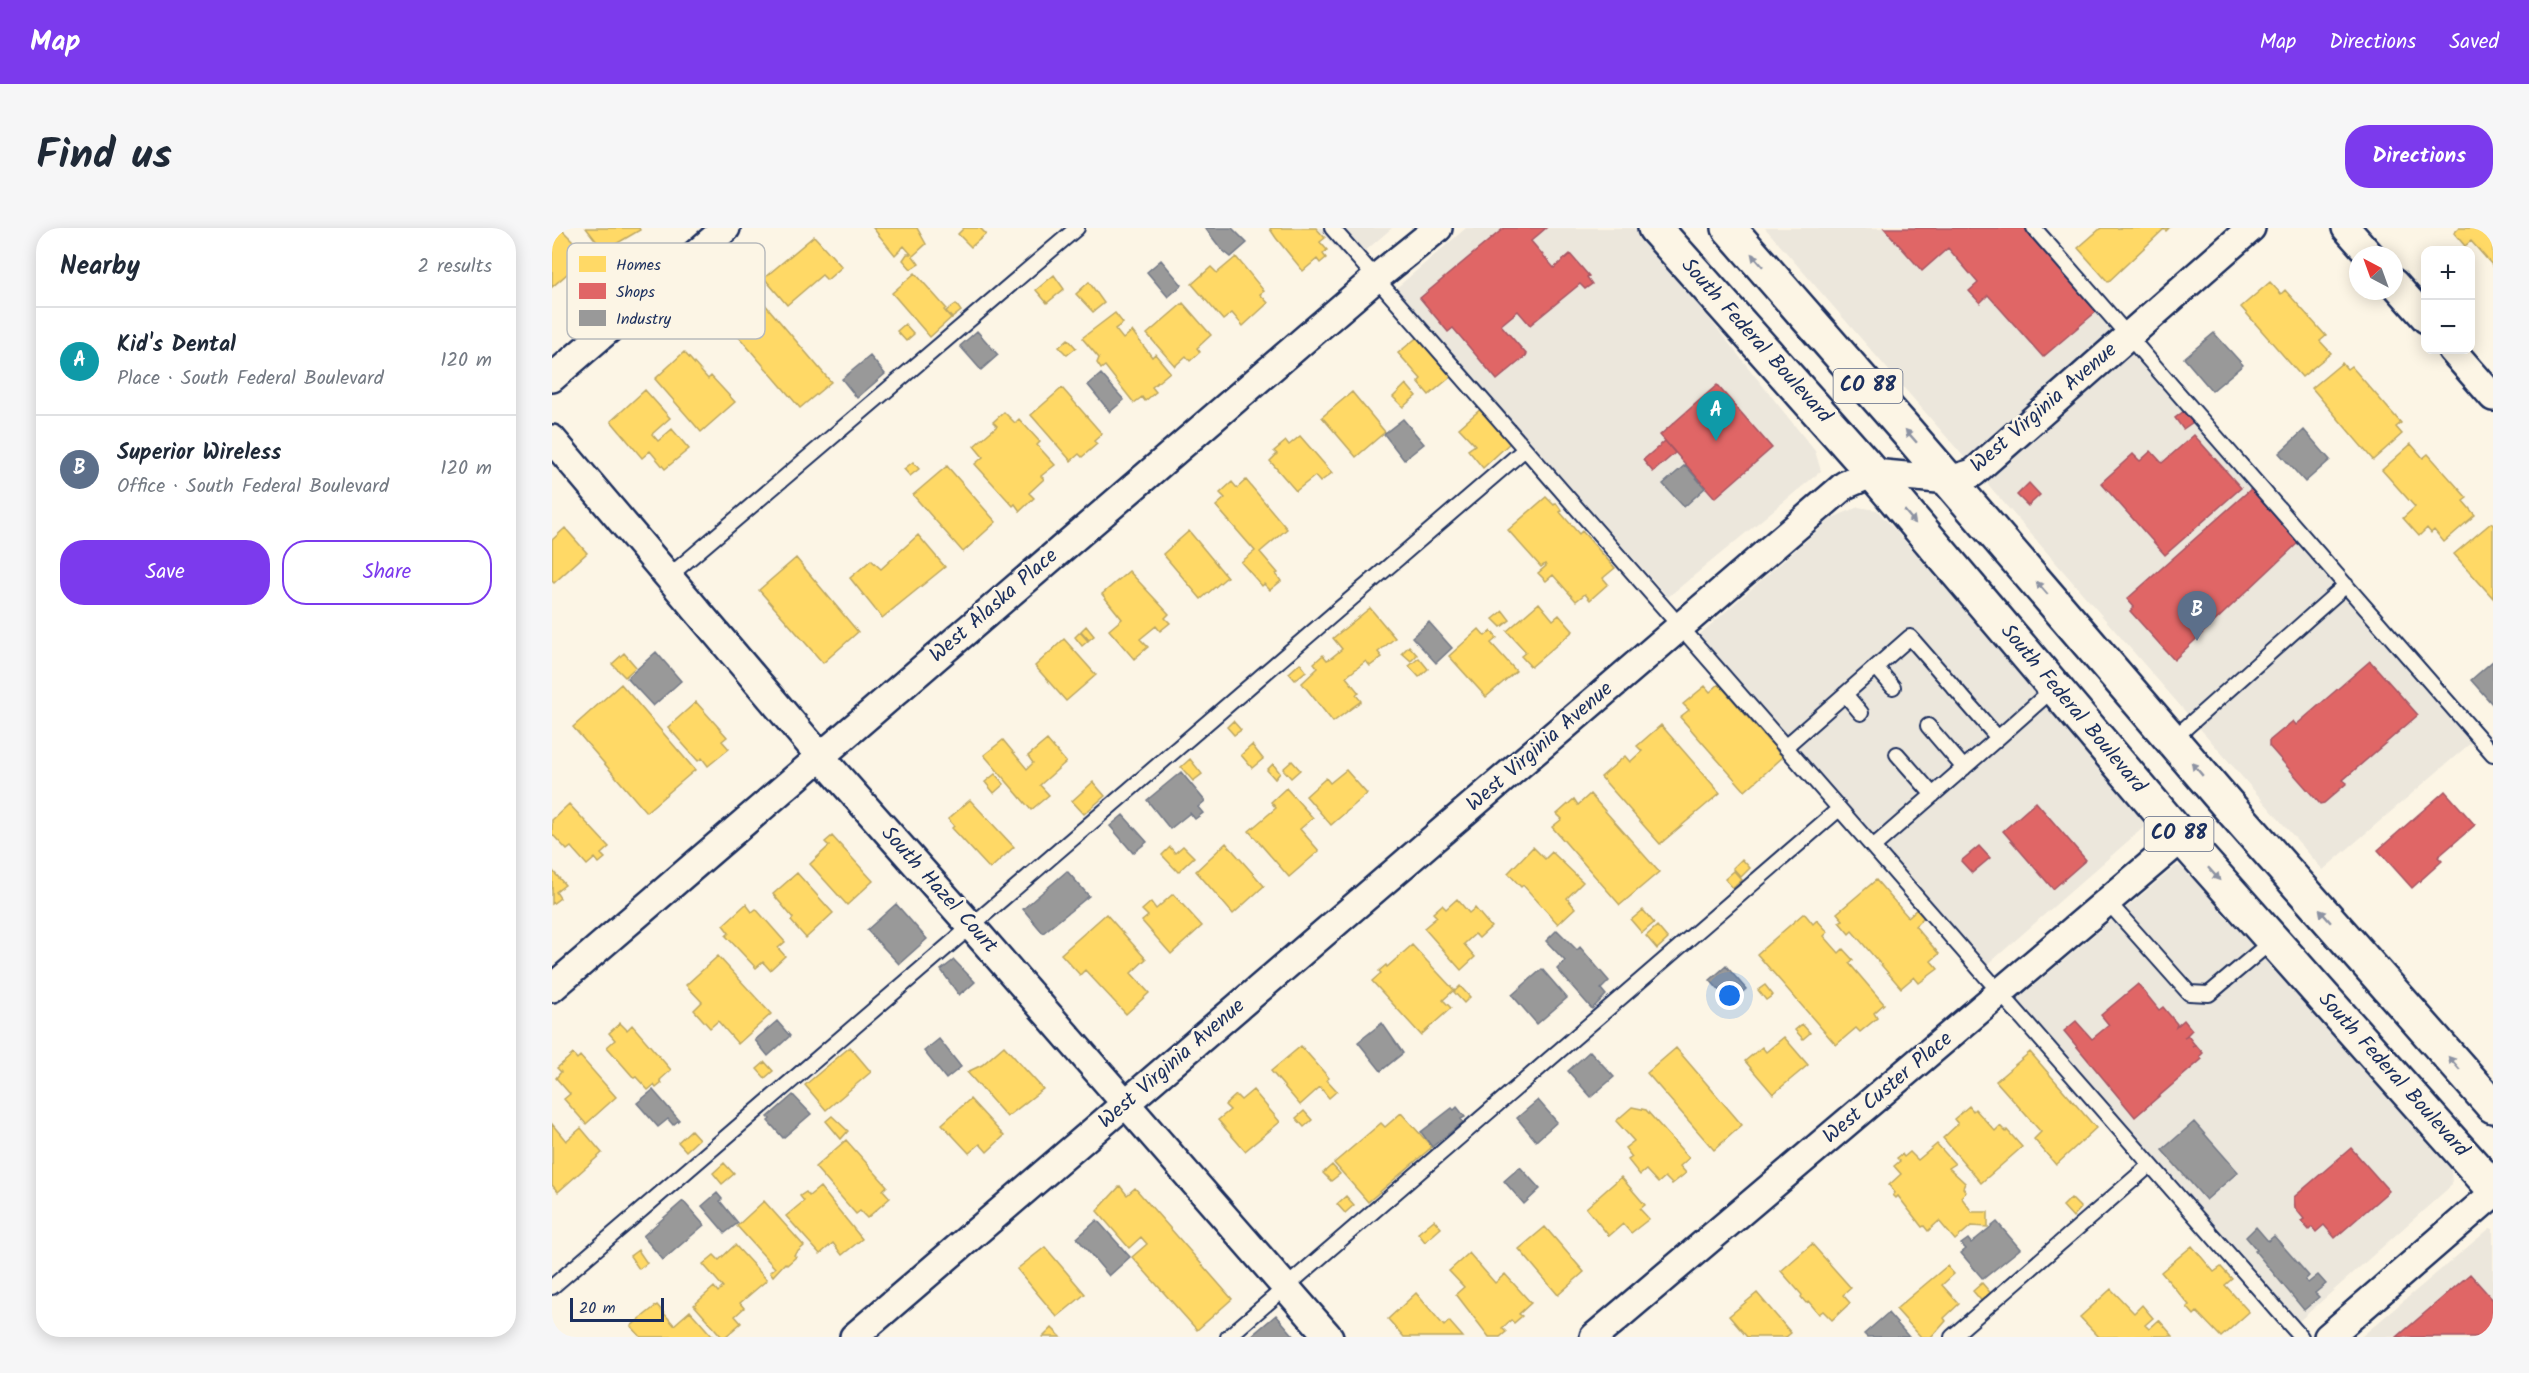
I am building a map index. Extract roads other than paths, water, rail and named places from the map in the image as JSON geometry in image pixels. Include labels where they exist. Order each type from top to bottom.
[{"type":"main road","name":"South Federal Boulevard","points":[[1655,228],[1873,473],[2182,838],[2493,1188]]},
{"type":"main road","name":"CO 88","points":[[1728,228],[2493,1106]]},
{"type":"street","points":[[709,243],[726,228]]},
{"type":"street","name":"West Alaska Place","points":[[552,988],[1376,278],[1438,228]]},
{"type":"street","name":"West Virginia Avenue","points":[[854,1337],[1845,485],[1873,473],[1949,480],[1973,473],[2251,228]]},
{"type":"street","points":[[2346,228],[2362,246]]},
{"type":"street","points":[[2403,293],[2421,313]]},
{"type":"street","points":[[552,378],[597,339]]},
{"type":"street","points":[[2455,354],[2493,397]]},
{"type":"street","name":"South Hazel Court","points":[[552,439],[820,756],[972,926],[1329,1337]]},
{"type":"street","name":"West Custer Place","points":[[1594,1337],[2182,838]]},
{"type":"street","points":[[2328,1337],[2493,1194]]},
{"type":"lane","points":[[668,577],[1077,228]]},
{"type":"lane","points":[[1332,228],[2301,1337]]},
{"type":"lane","points":[[2034,228],[2493,754]]},
{"type":"lane","points":[[552,1287],[1525,449]]},
{"type":"lane","points":[[2172,740],[2346,585]]},
{"type":"lane","points":[[1785,747],[1910,637],[1998,738]]},
{"type":"lane","points":[[1876,668],[1893,687]]},
{"type":"lane","points":[[1873,847],[2054,687]]},
{"type":"lane","points":[[1845,694],[1862,713]]},
{"type":"lane","points":[[1928,726],[1964,768]]},
{"type":"lane","points":[[1897,754],[1933,795]]},
{"type":"lane","points":[[1228,1337],[1839,808]]},
{"type":"lane","points":[[2108,902],[2189,993],[2210,994],[2273,940]]},
{"type":"lane","points":[[1953,1337],[2150,1165]]},
{"type":"place","name":"Kid's Dental","points":[[1716,441]]},
{"type":"place","name":"Superior Wireless","points":[[2197,641]]}]
